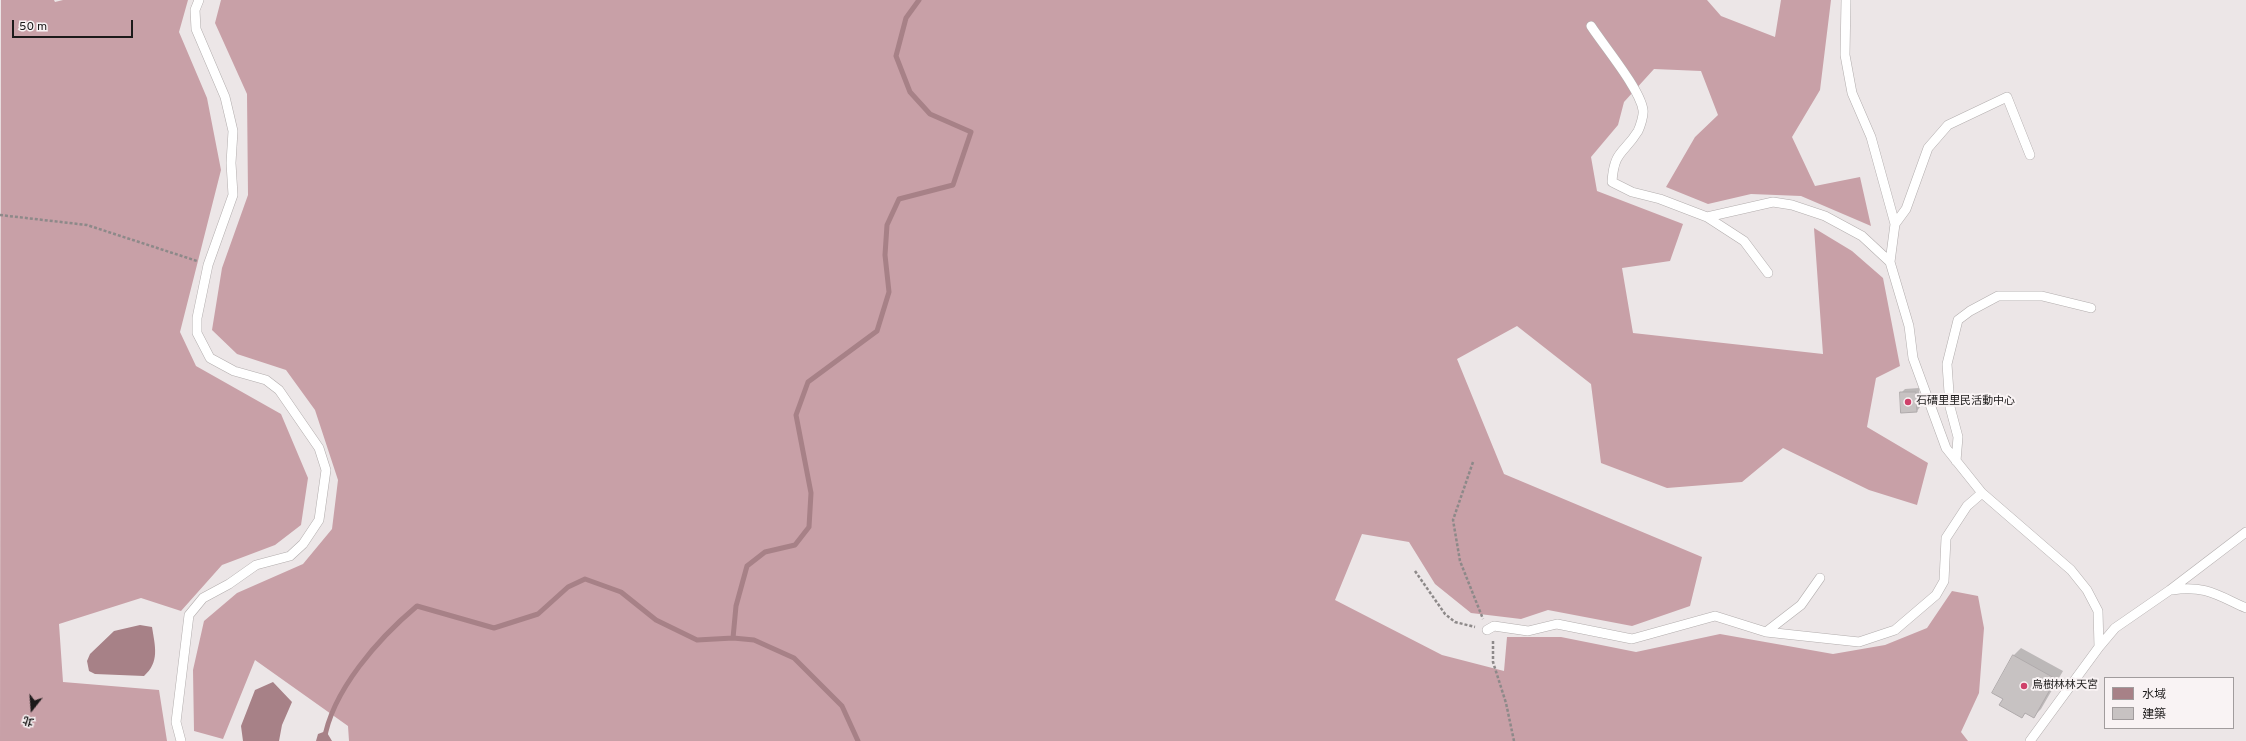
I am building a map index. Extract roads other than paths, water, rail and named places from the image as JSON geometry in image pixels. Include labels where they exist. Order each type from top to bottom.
[{"type":"lane","points":[[180,741],[176,722],[189,615],[202,598],[229,584],[256,566],[290,556],[304,544],[319,520],[326,470],[319,448],[279,390],[266,380],[234,371],[210,358],[197,333],[197,318],[208,265],[233,196],[231,163],[233,131],[225,97],[196,28],[195,10],[199,0]]},
{"type":"lane","points":[[1846,0],[1845,55],[1852,93],[1871,137],[1895,224],[1890,262],[1909,326],[1914,358],[1946,448],[1982,492],[2071,570],[2088,590],[2098,611],[2099,647]]},
{"type":"lane","points":[[1591,26],[1634,90],[1643,111],[1638,131],[1620,152],[1613,166],[1612,182],[1632,192],[1660,199],[1707,217],[1744,241],[1768,273]]},
{"type":"lane","points":[[1895,224],[1906,209],[1928,148],[1948,125],[2006,97],[2030,155]]},
{"type":"lane","points":[[1707,217],[1773,202],[1792,205],[1825,216],[1862,236],[1890,262]]},
{"type":"lane","points":[[1956,461],[1958,437],[1950,407],[1947,364],[1958,320],[1970,311],[1998,296],[2042,296],[2091,308]]},
{"type":"lane","points":[[1486,630],[1494,626],[1528,631],[1557,624],[1632,639],[1715,616],[1766,632],[1859,642],[1895,630],[1936,595],[1944,581],[1946,538],[1967,506],[1982,492]]},
{"type":"lane","points":[[2030,741],[2099,647],[2115,628],[2170,590],[2246,532]]},
{"type":"lane","points":[[1766,632],[1801,605],[1820,578]]},
{"type":"lane","points":[[2170,590],[2190,587],[2209,590],[2246,608]]},
{"type":"water","points":[[140,625],[152,627],[155,647],[152,665],[144,676],[95,674],[89,671],[87,661],[90,654],[114,631]]},
{"type":"water","points":[[273,682],[292,702],[282,725],[279,741],[243,741],[241,726],[255,690]]},
{"type":"water","points":[[326,731],[332,741],[316,741],[318,734]]},
{"type":"waterway","points":[[733,638],[736,606],[747,566],[765,552],[795,545],[809,527],[811,493],[796,415],[808,382],[877,331],[889,292],[885,255],[887,225],[899,199],[953,185],[971,132],[930,114],[910,92],[896,56],[906,18],[919,0]]},
{"type":"waterway","points":[[324,741],[329,722],[337,703],[359,666],[388,633],[417,606],[494,628],[538,614],[568,587],[585,579],[621,592],[656,620],[697,640],[733,638],[754,640],[794,658],[842,706],[858,741]]},
{"type":"place","name":"石𥕢里里民活動中心","points":[[1908,402]]},
{"type":"place","name":"烏樹林林天宮","points":[[2024,686]]}]
